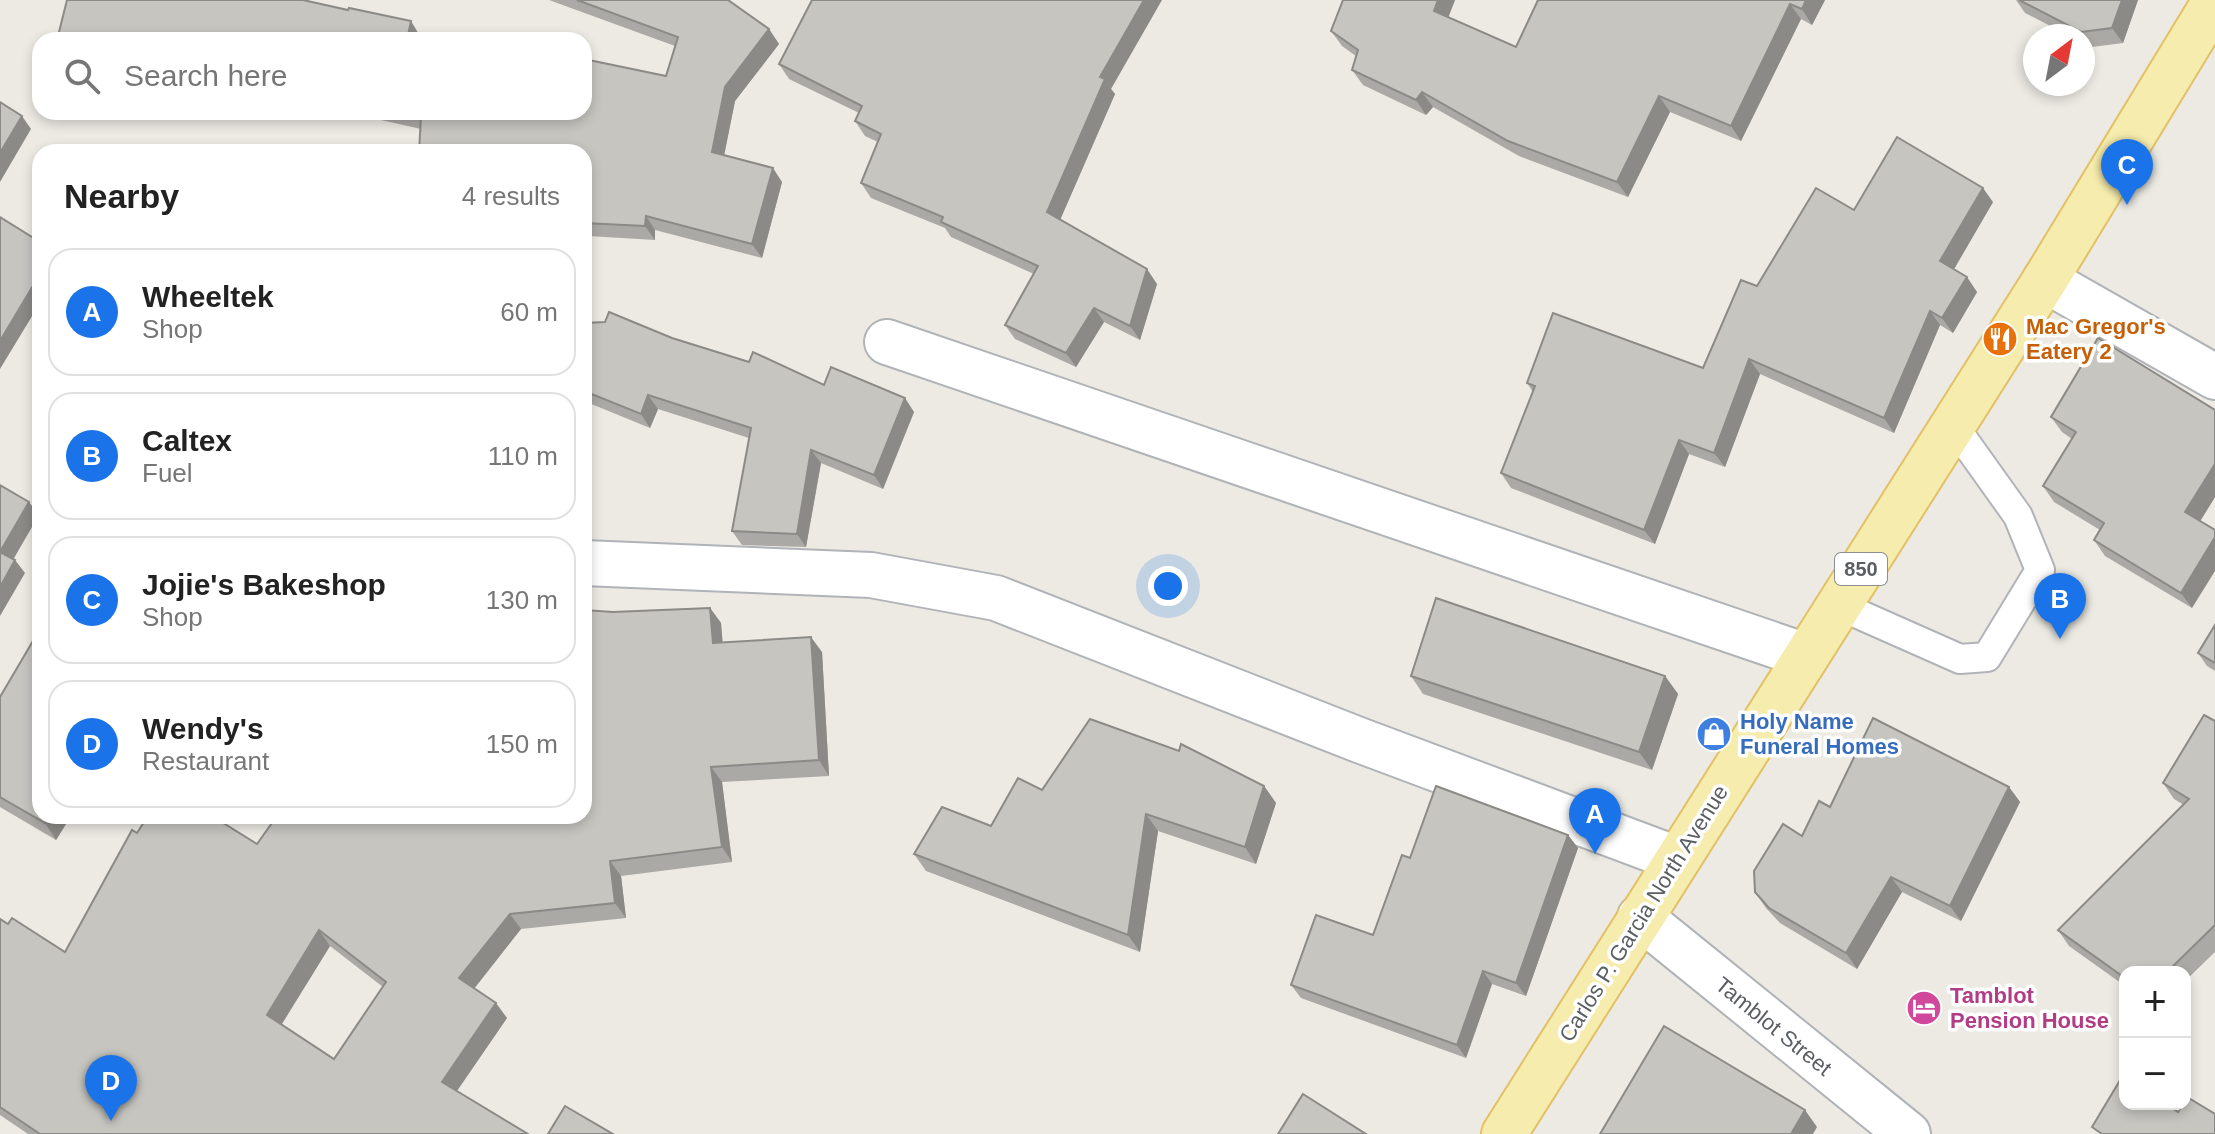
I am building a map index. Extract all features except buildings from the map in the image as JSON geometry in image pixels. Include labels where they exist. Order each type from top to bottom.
[{"type":"main road","name":"Carlos P. Garcia North Avenue","points":[[1504,1134],[2045,280],[2215,1]]},
{"type":"street","points":[[2045,280],[2215,377]]},
{"type":"street","points":[[887,342],[1806,656]]},
{"type":"street","points":[[592,563],[871,575],[996,598],[1359,740],[1677,859]]},
{"type":"street","name":"Tamblot Street","points":[[1640,917],[1908,1134]]},
{"type":"lane","points":[[1838,605],[1960,659],[1987,657],[2040,570],[2018,516],[1953,425]]},
{"type":"place","name":"Jojie's Bakeshop","points":[[2127,205]]},
{"type":"place","name":"Mac Gregor's Eatery 2","points":[[2000,339]]},
{"type":"place","name":"Caltex","points":[[2060,639]]},
{"type":"place","name":"Holy Name Funeral Homes","points":[[1714,734]]},
{"type":"place","name":"Wheeltek","points":[[1595,854]]},
{"type":"place","name":"Tamblot Pension House","points":[[1924,1008]]},
{"type":"place","name":"Wendy's","points":[[111,1121]]}]
